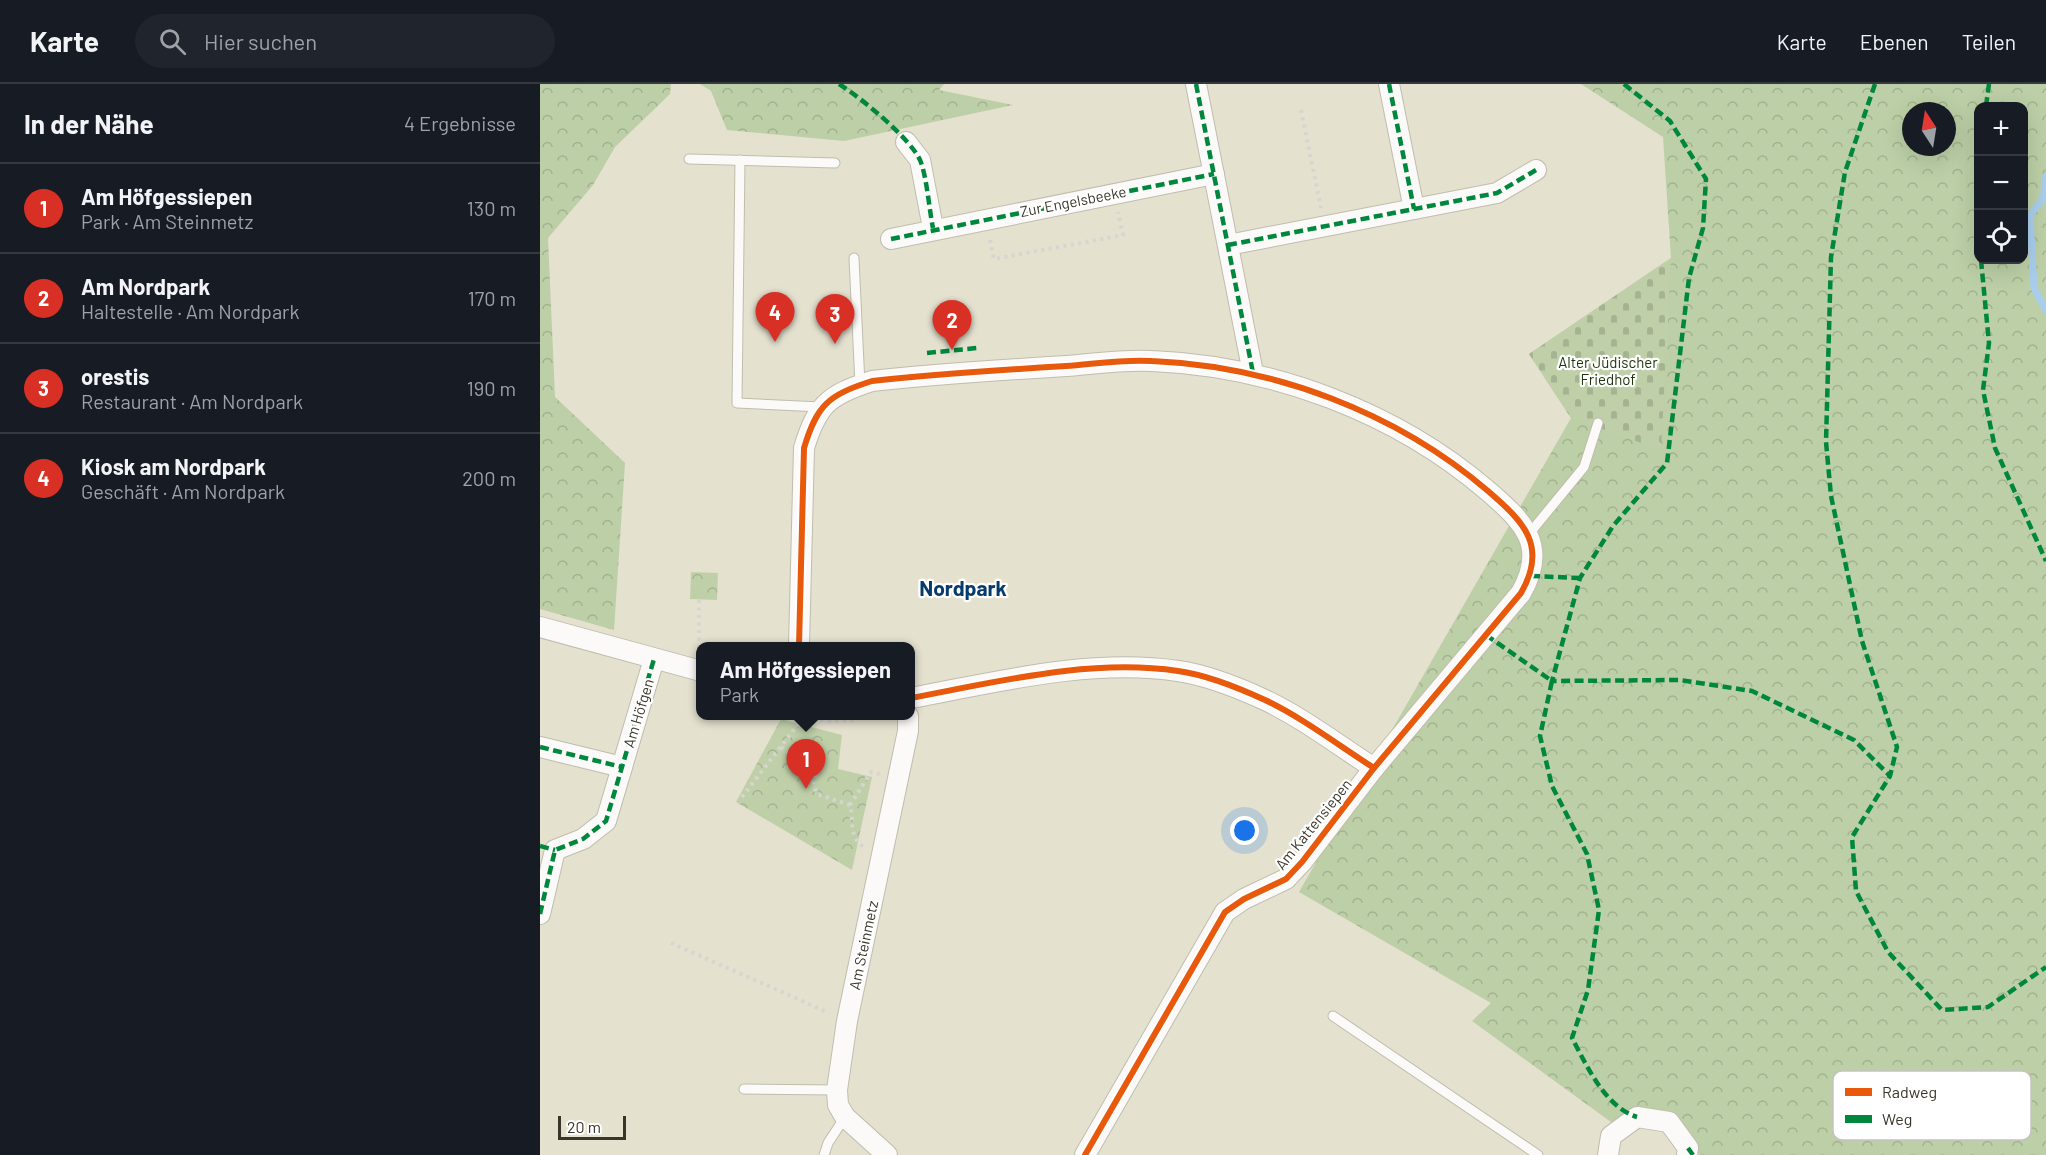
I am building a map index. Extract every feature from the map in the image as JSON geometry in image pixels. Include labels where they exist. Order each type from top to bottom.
[{"type":"street","points":[[1196,84],[1253,373]]},
{"type":"street","points":[[1389,84],[1414,209]]},
{"type":"street","points":[[906,142],[920,160],[933,228]]},
{"type":"street","points":[[1228,245],[1497,193],[1536,170]]},
{"type":"street","name":"Zur Engelsbeeke","points":[[891,239],[933,228],[1214,174]]},
{"type":"street","points":[[799,642],[804,448],[813,419],[821,407],[843,392],[866,383],[1151,360],[1253,373],[1370,414],[1472,477],[1517,517],[1529,534]]},
{"type":"street","name":"Am Kattensiepen","points":[[1085,1155],[1225,912],[1244,899],[1286,879],[1374,768],[1521,593],[1531,576],[1534,554],[1529,534]]},
{"type":"street","points":[[540,627],[696,669]]},
{"type":"street","name":"Am Höfgen","points":[[540,914],[547,848],[583,839],[606,821],[654,659]]},
{"type":"street","points":[[915,697],[1031,676],[1100,668],[1178,671],[1207,678],[1264,699],[1291,713],[1374,768]]},
{"type":"street","name":"Am Steinmetz","points":[[845,1117],[838,1105],[837,1090],[847,1021],[908,731],[908,720]]},
{"type":"street","name":"Am Höfgen","points":[[540,747],[622,767]]},
{"type":"street","points":[[845,1117],[887,1155]]},
{"type":"street","points":[[1608,1155],[1611,1136],[1637,1117],[1669,1122],[1688,1148],[1687,1155]]},
{"type":"lane","points":[[690,159],[835,163]]},
{"type":"lane","points":[[740,160],[737,403],[821,407]]},
{"type":"lane","points":[[855,258],[866,383]]},
{"type":"lane","points":[[1529,534],[1584,467],[1598,423]]},
{"type":"lane","points":[[1333,1016],[1538,1155]]},
{"type":"lane","points":[[744,1089],[837,1090]]},
{"type":"lane","points":[[824,1155],[828,1143],[845,1117]]},
{"type":"path","points":[[1301,110],[1325,226]]},
{"type":"path","points":[[986,218],[994,259],[1123,235],[1114,193]]},
{"type":"path","points":[[699,600],[700,642]]},
{"type":"path","points":[[742,797],[800,720]]},
{"type":"path","points":[[825,720],[855,720]]},
{"type":"path","points":[[781,747],[816,773],[813,783],[817,794],[850,805]]},
{"type":"path","points":[[850,805],[871,772]]},
{"type":"path","points":[[850,805],[853,814],[851,829]]},
{"type":"path","points":[[671,943],[847,1021]]},
{"type":"green space","points":[[540,84],[671,84],[670,94],[615,147],[593,185],[548,238],[555,397],[625,463],[614,630],[540,609]]},
{"type":"green space","points":[[700,84],[944,84],[939,90],[1013,105],[844,141],[727,130],[711,91]]},
{"type":"green space","points":[[1581,84],[2046,84],[2046,1155],[1699,1155],[1684,1127],[1668,1115],[1658,1111],[1637,1111],[1611,1122],[1472,1021],[1491,1003],[1299,892],[1571,418],[1529,354],[1671,258],[1663,137]]},
{"type":"green space","name":"Alter Jüdischer Friedhof","points":[[1671,258],[1661,450],[1571,418],[1529,354]]},
{"type":"green space","points":[[691,572],[718,573],[717,600],[690,599]]},
{"type":"green space","points":[[780,720],[842,735],[838,769],[872,777],[852,870],[736,802]]},
{"type":"waterway","points":[[2046,176],[2043,199],[2030,215],[2034,288],[2046,311]]},
{"type":"marked path","points":[[839,84],[884,119],[915,151],[924,175],[933,228]]},
{"type":"marked path","points":[[1196,84],[1253,373]]},
{"type":"marked path","points":[[1389,84],[1414,209]]},
{"type":"marked path","points":[[1624,84],[1670,121],[1706,179],[1703,228],[1689,278],[1667,463],[1613,526],[1580,578],[1552,681],[1680,680],[1752,691],[1854,740],[1890,776]]},
{"type":"marked path","points":[[1875,84],[1845,172],[1831,257],[1826,442],[1831,496],[1862,641],[1897,747],[1890,776],[1852,837],[1856,891],[1888,952],[1942,1010],[1988,1007],[2046,967]]},
{"type":"marked path","points":[[1987,102],[1989,84]]},
{"type":"marked path","points":[[1228,245],[1497,193],[1536,170]]},
{"type":"marked path","points":[[891,239],[1214,174]]},
{"type":"marked path","points":[[1981,264],[1989,343],[1983,390],[1995,448],[2046,561]]},
{"type":"marked path","points":[[927,353],[977,348]]},
{"type":"marked path","points":[[1531,576],[1580,578]]},
{"type":"marked path","points":[[1486,635],[1552,681],[1540,736],[1552,786],[1587,854],[1599,910],[1588,990],[1572,1038],[1606,1095],[1626,1112],[1637,1117]]},
{"type":"marked path","points":[[540,914],[555,850],[583,839],[606,821],[654,659]]},
{"type":"marked path","points":[[540,747],[622,767]]},
{"type":"marked path","points":[[540,846],[555,850]]},
{"type":"marked path","points":[[1688,1148],[1693,1155]]},
{"type":"cycle path","points":[[799,642],[804,448],[814,421],[826,404],[845,391],[872,381],[1131,361],[1197,365],[1243,372],[1331,398],[1373,416],[1414,438],[1452,463],[1488,491],[1512,513],[1528,536],[1532,548],[1532,562],[1529,576],[1521,593],[1374,768],[1302,862],[1286,879],[1244,899],[1225,912],[1085,1155]]},
{"type":"cycle path","points":[[915,697],[1010,679],[1078,670],[1111,667],[1178,671],[1223,682],[1265,700],[1307,723],[1374,768]]},
{"type":"place","name":"Kiosk am Nordpark","points":[[775,342]]},
{"type":"place","name":"orestis","points":[[835,344]]},
{"type":"place","name":"Am Nordpark","points":[[952,350]]},
{"type":"place","name":"Am Höfgessiepen","points":[[806,789]]},
{"type":"district","name":"Nordpark","points":[[963,587]]}]
